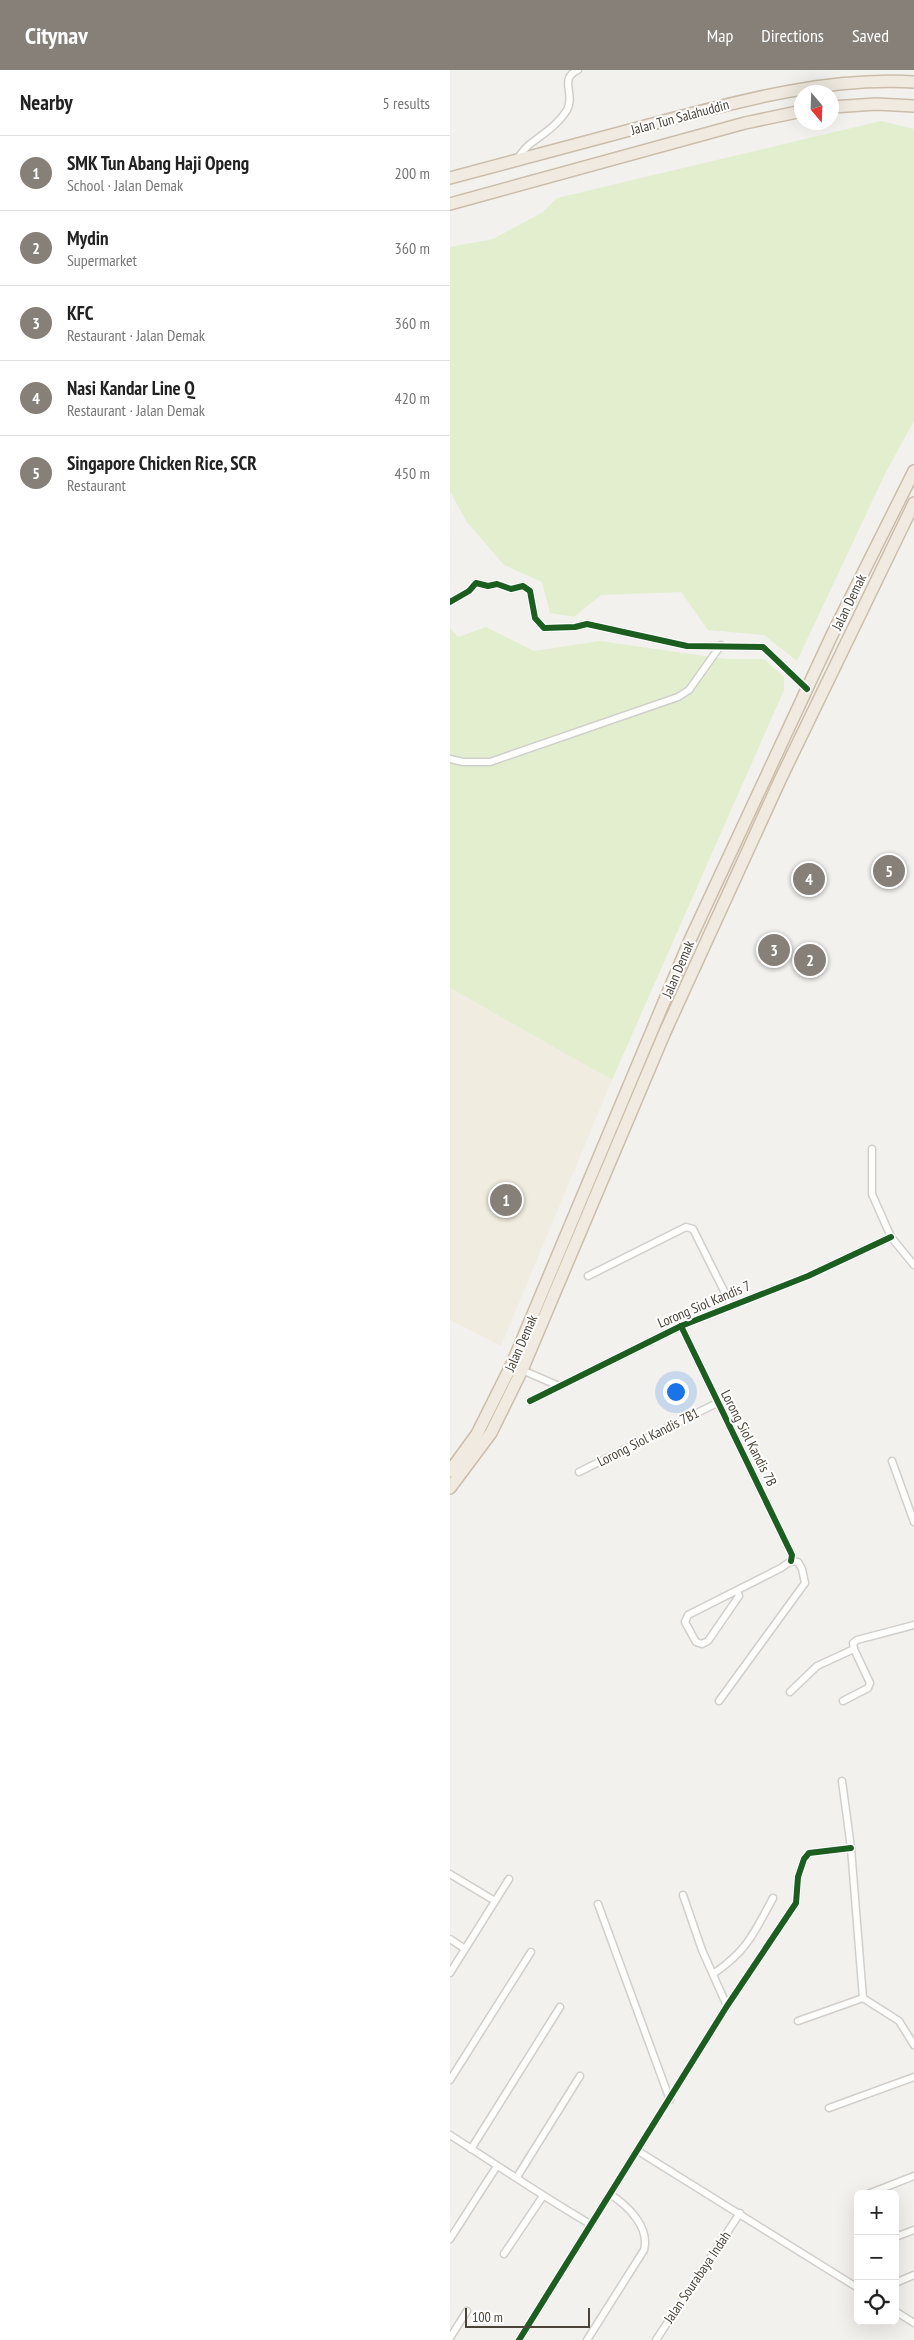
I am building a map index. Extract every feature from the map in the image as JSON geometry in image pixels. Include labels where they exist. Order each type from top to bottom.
[{"type":"highway","name":"Jalan Tun Salahuddin","points":[[450,178],[731,104],[809,87],[863,82],[914,82]]},
{"type":"highway","points":[[839,107],[876,104],[914,106]]},
{"type":"highway","name":"Jalan Tun Salahuddin","points":[[450,204],[745,123],[794,113]]},
{"type":"highway","name":"Jalan Demak","points":[[450,1471],[477,1434],[512,1364],[690,940],[807,689],[914,471]]},
{"type":"highway","name":"Jalan Demak","points":[[450,1488],[491,1433],[522,1370],[664,1032],[781,778],[914,503]]},
{"type":"street","points":[[517,160],[528,145],[555,125],[566,111],[570,102],[568,78],[570,74],[578,70]]},
{"type":"street","points":[[450,602],[459,598],[476,584],[488,586],[497,584],[512,589],[523,586],[530,591],[535,618],[544,628],[575,628],[587,624],[688,646],[763,647],[807,689]]},
{"type":"street","points":[[450,760],[473,763],[490,762],[678,698],[689,690],[721,646]]},
{"type":"street","points":[[872,1149],[872,1194],[891,1237],[914,1265]]},
{"type":"street","points":[[588,1276],[686,1227],[693,1229],[731,1305]]},
{"type":"street","name":"Lorong Siol Kandis 7","points":[[530,1402],[558,1386],[680,1326],[808,1276],[891,1237]]},
{"type":"street","name":"Lorong Siol Kandis 7B","points":[[680,1326],[792,1555],[791,1561],[798,1562],[802,1569],[805,1583],[719,1701]]},
{"type":"street","points":[[522,1370],[558,1386]]},
{"type":"street","name":"Lorong Siol Kandis 7B1","points":[[579,1472],[717,1403]]},
{"type":"street","points":[[892,1461],[914,1522]]},
{"type":"street","points":[[737,1591],[739,1596],[735,1604],[708,1641],[702,1644],[696,1642],[685,1622],[685,1618],[791,1561]]},
{"type":"street","points":[[843,1701],[868,1688],[870,1683],[853,1643],[857,1640],[914,1626]]},
{"type":"street","points":[[790,1692],[820,1664],[854,1649]]},
{"type":"street","points":[[842,1781],[851,1848],[863,1998]]},
{"type":"street","points":[[519,2340],[590,2224],[638,2152],[727,2006],[796,1903],[798,1877],[808,1853],[851,1848]]},
{"type":"street","points":[[450,1874],[495,1901]]},
{"type":"street","points":[[450,1973],[509,1879]]},
{"type":"street","points":[[683,1895],[727,2006]]},
{"type":"street","points":[[713,1974],[734,1960],[752,1938],[773,1898]]},
{"type":"street","points":[[598,1904],[670,2100]]},
{"type":"street","points":[[450,1939],[465,1949]]},
{"type":"street","points":[[450,2080],[531,1952]]},
{"type":"street","points":[[798,2021],[863,1998]]},
{"type":"street","points":[[863,1998],[899,2021],[914,2045]]},
{"type":"street","points":[[471,2149],[560,2007]]},
{"type":"street","points":[[517,2177],[580,2076]]},
{"type":"street","points":[[830,2108],[914,2078]]},
{"type":"street","points":[[450,2136],[590,2224]]},
{"type":"street","points":[[638,2152],[740,2213],[854,2285]]},
{"type":"street","points":[[450,2238],[497,2166]]},
{"type":"street","points":[[878,2190],[914,2176]]},
{"type":"street","points":[[587,2340],[644,2250],[647,2240],[646,2233],[624,2203],[610,2194]]},
{"type":"street","points":[[504,2254],[543,2196]]},
{"type":"street","name":"Jalan Sourabaya Indah","points":[[656,2340],[740,2213]]},
{"type":"street","points":[[899,2236],[914,2230]]},
{"type":"street","points":[[899,2281],[914,2275]]},
{"type":"street","points":[[450,2338],[467,2311]]},
{"type":"street","points":[[899,2314],[914,2323]]},
{"type":"shaded area","points":[[450,988],[612,1080],[501,1346],[450,1320]]},
{"type":"green space","points":[[881,121],[914,129],[914,421],[886,472],[797,661],[764,635],[708,630],[681,592],[601,595],[574,617],[550,613],[542,582],[504,565],[466,521],[450,491],[450,247],[493,239],[543,212],[557,198]]},
{"type":"green space","points":[[486,627],[534,651],[600,641],[725,659],[764,659],[784,677],[784,690],[612,1080],[450,988],[450,628],[458,637]]},
{"type":"cycle path","points":[[450,602],[469,591],[476,583],[488,586],[497,584],[511,589],[523,586],[530,591],[535,618],[544,628],[575,627],[587,624],[687,646],[763,647],[807,689]]},
{"type":"cycle path","points":[[530,1401],[681,1326],[808,1276],[891,1237]]},
{"type":"cycle path","points":[[681,1326],[792,1555],[791,1561]]},
{"type":"cycle path","points":[[519,2340],[727,2006],[796,1903],[798,1877],[804,1859],[809,1853],[851,1848]]},
{"type":"place","name":"Singapore Chicken Rice, SCR","points":[[889,871]]},
{"type":"place","name":"Nasi Kandar Line Q","points":[[809,879]]},
{"type":"place","name":"KFC","points":[[774,950]]},
{"type":"place","name":"Mydin","points":[[810,960]]},
{"type":"place","name":"SMK Tun Abang Haji Openg","points":[[506,1200]]}]
